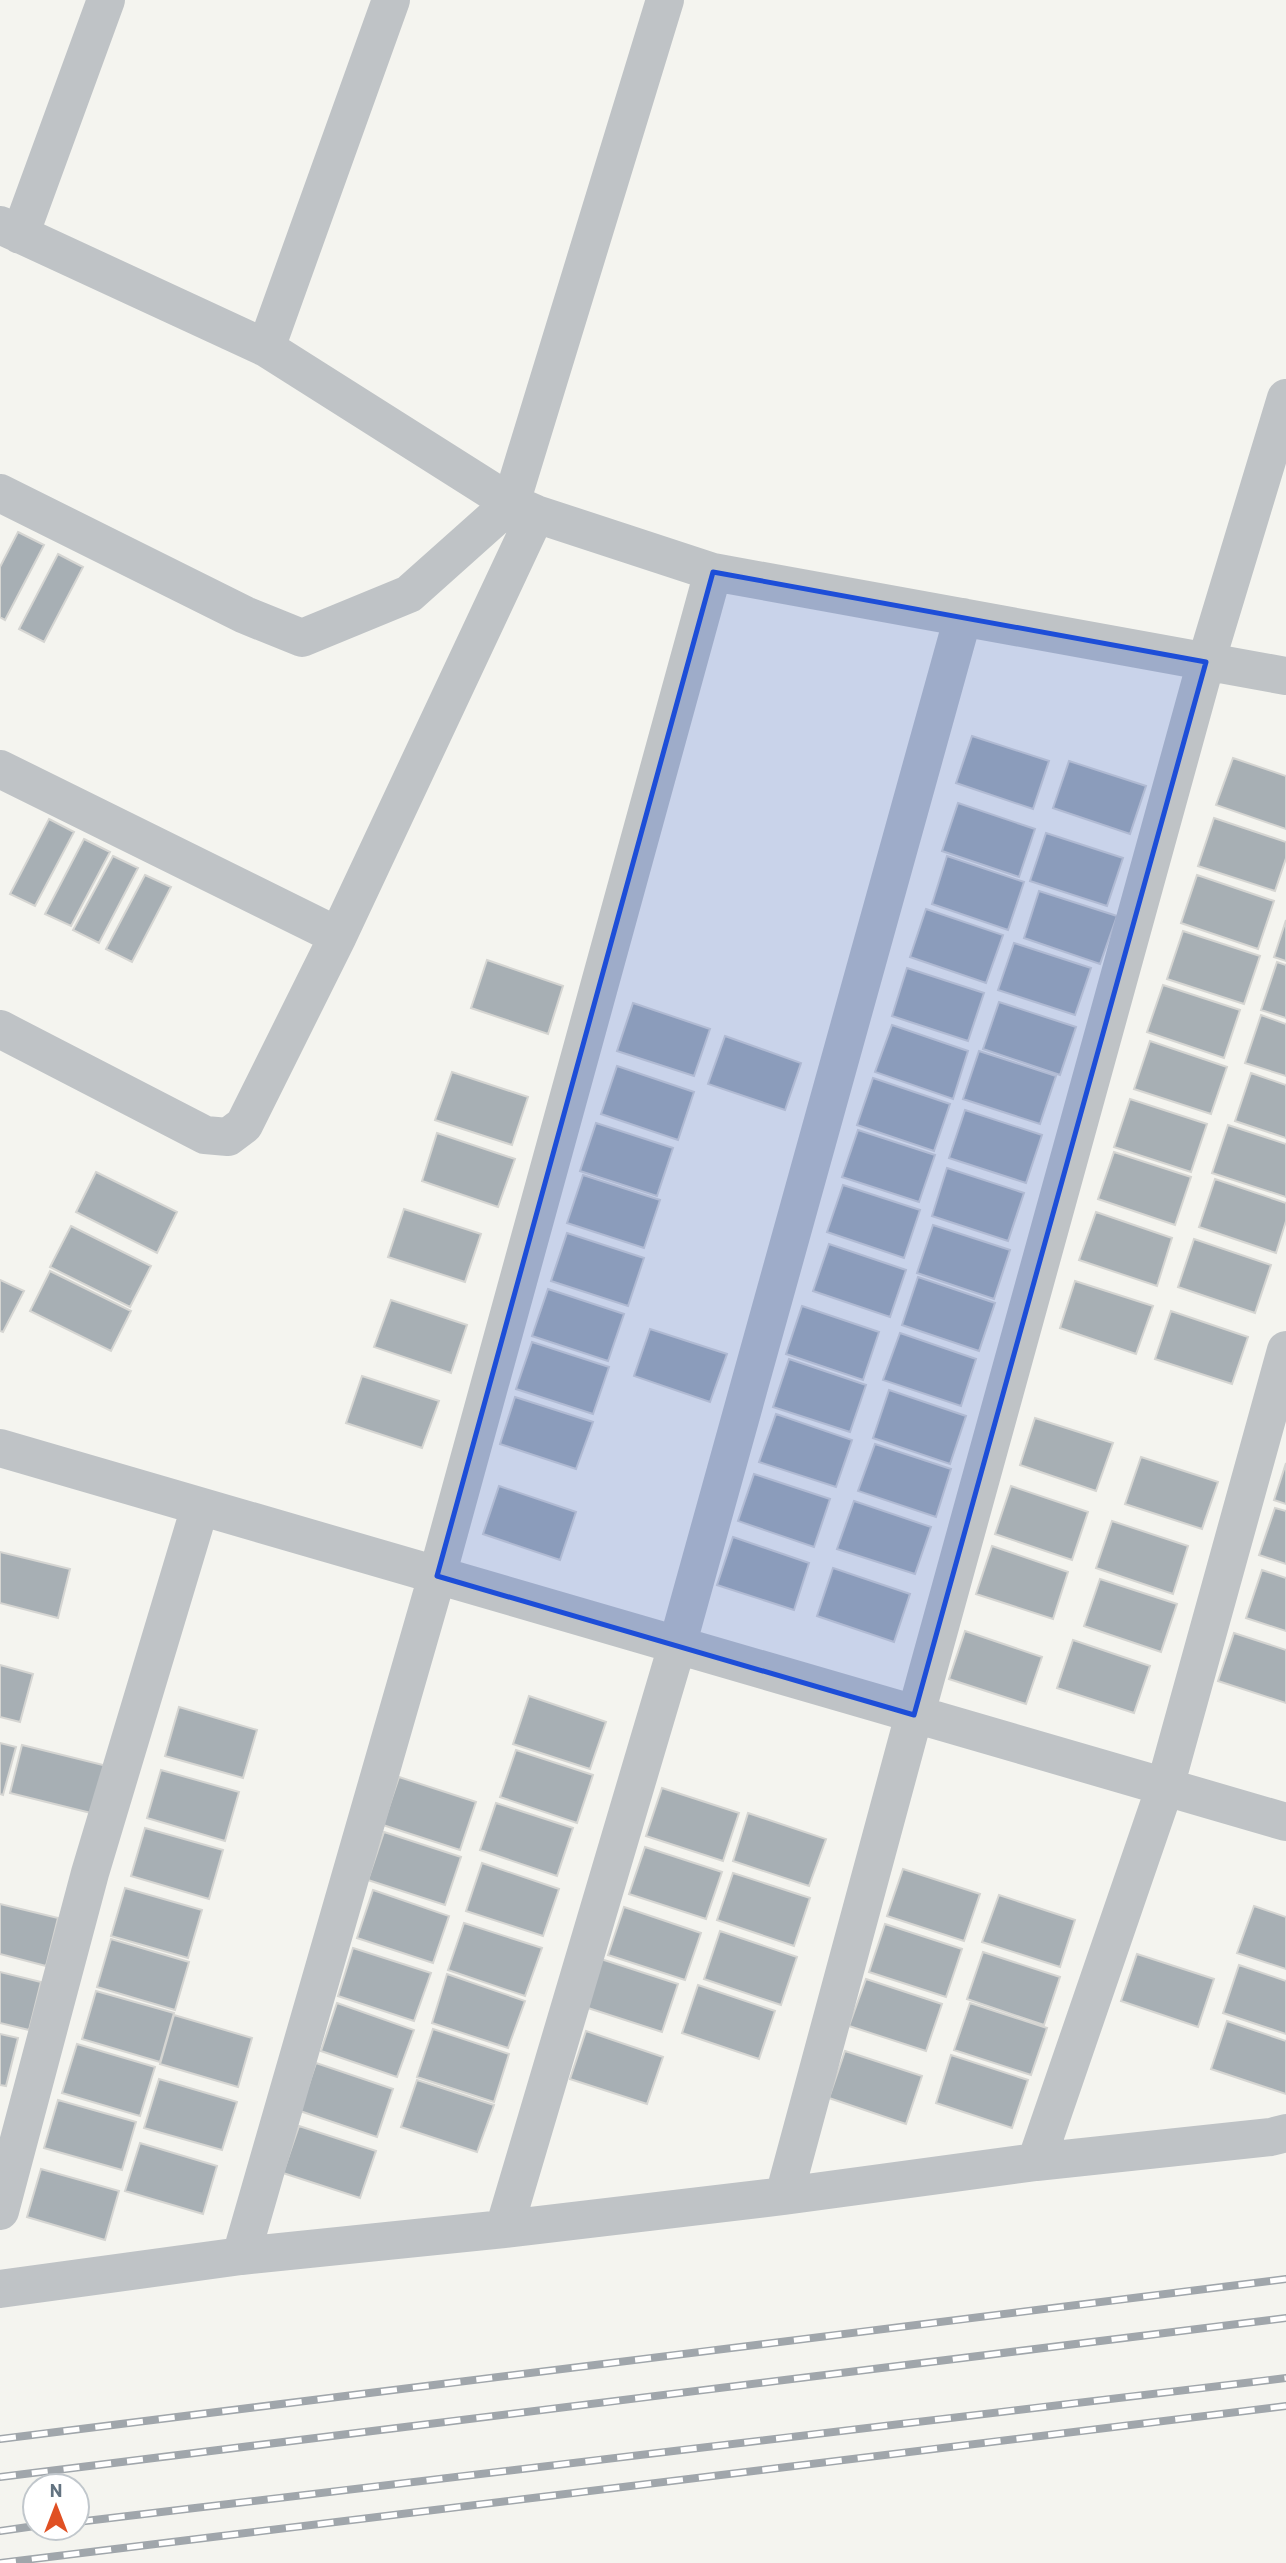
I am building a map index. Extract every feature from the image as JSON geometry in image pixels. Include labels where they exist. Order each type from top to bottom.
[{"type":"street","points":[[106,0],[10,230],[267,348],[523,508],[713,572],[1286,676]]},
{"type":"street","points":[[267,348],[391,0]]},
{"type":"street","points":[[0,1029],[205,1135],[228,1138],[244,1125],[338,936],[523,508],[665,0]]},
{"type":"street","points":[[784,2196],[914,1714],[1206,662],[1286,398]]},
{"type":"street","points":[[0,493],[245,615],[302,638],[410,594],[523,508]]},
{"type":"street","points":[[241,2256],[437,1576],[713,572]]},
{"type":"street","points":[[504,2229],[677,1646],[963,617]]},
{"type":"street","points":[[0,769],[338,936]]},
{"type":"street","points":[[1036,2162],[1165,1787],[1286,1350]]},
{"type":"street","points":[[0,1449],[1286,1822]]},
{"type":"street","points":[[0,2211],[90,1874],[200,1507]]},
{"type":"street","points":[[0,2289],[241,2256],[504,2229],[784,2196],[1036,2162],[1271,2137],[1286,2133]]},
{"type":"highlighted area","points":[[713,572],[1206,662],[914,1715],[437,1576]]},
{"type":"building","points":[[18,532],[44,545],[5,620],[0,617],[0,567]]},
{"type":"building","points":[[58,554],[83,567],[44,642],[19,629]]},
{"type":"building","points":[[972,736],[1049,761],[1033,809],[956,783]]},
{"type":"building","points":[[1233,758],[1286,776],[1286,829],[1216,805]]},
{"type":"building","points":[[1069,761],[1146,786],[1130,834],[1053,808]]},
{"type":"building","points":[[958,803],[1035,829],[1019,877],[942,851]]},
{"type":"building","points":[[1214,818],[1286,842],[1286,858],[1275,891],[1198,866]]},
{"type":"building","points":[[49,819],[74,832],[35,906],[10,894]]},
{"type":"building","points":[[1046,833],[1123,858],[1107,906],[1030,881]]},
{"type":"building","points":[[84,839],[110,852],[71,926],[45,914]]},
{"type":"building","points":[[113,856],[138,868],[99,943],[73,930]]},
{"type":"building","points":[[947,856],[1024,882],[1008,930],[932,904]]},
{"type":"building","points":[[145,875],[171,887],[132,962],[106,949]]},
{"type":"building","points":[[1197,875],[1274,901],[1258,949],[1181,923]]},
{"type":"building","points":[[1039,891],[1117,916],[1100,964],[1024,938]]},
{"type":"building","points":[[926,909],[1003,935],[986,983],[910,957]]},
{"type":"building","points":[[1286,920],[1286,961],[1274,957]]},
{"type":"building","points":[[1183,931],[1260,956],[1244,1004],[1167,979]]},
{"type":"building","points":[[1014,943],[1091,968],[1075,1015],[998,990]]},
{"type":"building","points":[[487,960],[563,986],[548,1034],[471,1008]]},
{"type":"building","points":[[1277,962],[1286,965],[1286,1018],[1261,1010]]},
{"type":"building","points":[[907,968],[984,993],[968,1041],[892,1016]]},
{"type":"building","points":[[1163,985],[1240,1010],[1224,1058],[1147,1032]]},
{"type":"building","points":[[999,1002],[1076,1027],[1060,1075],[983,1049]]},
{"type":"building","points":[[633,1003],[710,1029],[694,1076],[617,1051]]},
{"type":"building","points":[[1261,1015],[1286,1024],[1286,1076],[1245,1063]]},
{"type":"building","points":[[892,1025],[968,1051],[953,1099],[875,1072]]},
{"type":"building","points":[[725,1036],[801,1063],[785,1110],[708,1084]]},
{"type":"building","points":[[1150,1041],[1227,1067],[1211,1114],[1134,1089]]},
{"type":"building","points":[[979,1051],[1056,1076],[1040,1124],[963,1099]]},
{"type":"building","points":[[617,1066],[694,1092],[678,1140],[601,1114]]},
{"type":"building","points":[[452,1072],[528,1097],[512,1145],[435,1120]]},
{"type":"building","points":[[1251,1073],[1286,1085],[1286,1138],[1235,1121]]},
{"type":"building","points":[[873,1078],[950,1104],[934,1151],[857,1125]]},
{"type":"building","points":[[1130,1099],[1207,1124],[1191,1172],[1114,1147]]},
{"type":"building","points":[[965,1110],[1042,1135],[1026,1183],[949,1158]]},
{"type":"building","points":[[596,1123],[673,1148],[657,1196],[580,1171]]},
{"type":"building","points":[[1228,1125],[1286,1144],[1286,1197],[1212,1173]]},
{"type":"building","points":[[858,1130],[935,1155],[919,1202],[842,1177]]},
{"type":"building","points":[[437,1133],[515,1159],[498,1207],[422,1181]]},
{"type":"building","points":[[1114,1152],[1191,1177],[1175,1225],[1098,1199]]},
{"type":"building","points":[[947,1168],[1024,1193],[1008,1241],[932,1216]]},
{"type":"building","points":[[96,1172],[177,1212],[157,1253],[76,1212]]},
{"type":"building","points":[[583,1175],[660,1200],[644,1248],[567,1223]]},
{"type":"building","points":[[1215,1179],[1286,1203],[1286,1221],[1276,1253],[1199,1227]]},
{"type":"building","points":[[843,1185],[920,1210],[904,1258],[827,1232]]},
{"type":"building","points":[[404,1209],[481,1234],[465,1282],[388,1257]]},
{"type":"building","points":[[1096,1212],[1172,1238],[1157,1286],[1079,1260]]},
{"type":"building","points":[[933,1225],[1010,1250],[994,1299],[917,1273]]},
{"type":"building","points":[[71,1226],[151,1266],[130,1307],[50,1267]]},
{"type":"building","points":[[567,1233],[644,1258],[628,1306],[551,1281]]},
{"type":"building","points":[[1194,1239],[1271,1265],[1255,1313],[1178,1287]]},
{"type":"building","points":[[829,1244],[906,1270],[890,1317],[813,1291]]},
{"type":"building","points":[[50,1271],[131,1311],[111,1351],[30,1311]]},
{"type":"building","points":[[918,1277],[995,1303],[979,1351],[902,1325]]},
{"type":"building","points":[[0,1280],[24,1291],[3,1332],[0,1331]]},
{"type":"building","points":[[1075,1281],[1153,1306],[1136,1354],[1060,1328]]},
{"type":"building","points":[[548,1289],[624,1314],[608,1361],[532,1336]]},
{"type":"building","points":[[391,1300],[467,1325],[451,1373],[374,1347]]},
{"type":"building","points":[[802,1306],[879,1332],[863,1380],[786,1354]]},
{"type":"building","points":[[1171,1311],[1248,1337],[1232,1384],[1155,1359]]},
{"type":"building","points":[[650,1329],[727,1354],[710,1402],[634,1376]]},
{"type":"building","points":[[900,1333],[976,1359],[961,1406],[883,1380]]},
{"type":"building","points":[[532,1342],[609,1367],[593,1414],[516,1389]]},
{"type":"building","points":[[789,1359],[866,1385],[850,1432],[773,1407]]},
{"type":"building","points":[[362,1376],[439,1401],[422,1448],[346,1423]]},
{"type":"building","points":[[889,1390],[966,1416],[950,1464],[873,1438]]},
{"type":"building","points":[[515,1397],[593,1422],[576,1469],[500,1444]]},
{"type":"building","points":[[776,1414],[852,1440],[836,1487],[759,1462]]},
{"type":"building","points":[[1035,1418],[1113,1443],[1096,1491],[1020,1465]]},
{"type":"building","points":[[875,1444],[951,1469],[936,1517],[858,1491]]},
{"type":"building","points":[[1141,1457],[1218,1482],[1202,1529],[1125,1504]]},
{"type":"building","points":[[1286,1463],[1286,1504],[1274,1500]]},
{"type":"building","points":[[754,1474],[830,1499],[814,1547],[738,1521]]},
{"type":"building","points":[[499,1486],[576,1512],[560,1560],[483,1534]]},
{"type":"building","points":[[1011,1486],[1088,1512],[1072,1560],[995,1534]]},
{"type":"building","points":[[854,1501],[931,1527],[915,1574],[837,1549]]},
{"type":"building","points":[[1275,1508],[1286,1511],[1286,1564],[1259,1555]]},
{"type":"building","points":[[1112,1521],[1188,1546],[1173,1594],[1096,1568]]},
{"type":"building","points":[[733,1537],[809,1563],[794,1610],[717,1585]]},
{"type":"building","points":[[992,1546],[1068,1572],[1053,1619],[976,1594]]},
{"type":"building","points":[[0,1552],[70,1569],[58,1618],[0,1603]]},
{"type":"building","points":[[833,1568],[910,1594],[894,1642],[817,1616]]},
{"type":"building","points":[[1262,1570],[1286,1578],[1286,1631],[1246,1618]]},
{"type":"building","points":[[1100,1579],[1177,1604],[1161,1652],[1084,1626]]},
{"type":"building","points":[[965,1631],[1042,1657],[1026,1704],[949,1679]]},
{"type":"building","points":[[1234,1633],[1286,1650],[1286,1703],[1218,1681]]},
{"type":"building","points":[[1073,1640],[1150,1666],[1134,1713],[1057,1688]]},
{"type":"building","points":[[0,1665],[33,1674],[20,1722],[0,1717]]},
{"type":"building","points":[[529,1696],[606,1722],[590,1769],[513,1744]]},
{"type":"building","points":[[179,1707],[257,1730],[243,1778],[165,1756]]},
{"type":"building","points":[[0,1743],[16,1747],[3,1795],[0,1794]]},
{"type":"building","points":[[22,1745],[107,1766],[95,1814],[10,1793]]},
{"type":"building","points":[[516,1750],[593,1775],[577,1823],[500,1797]]},
{"type":"building","points":[[161,1770],[239,1792],[225,1841],[147,1818]]},
{"type":"building","points":[[399,1777],[476,1802],[460,1850],[383,1825]]},
{"type":"building","points":[[662,1788],[739,1813],[723,1861],[646,1836]]},
{"type":"building","points":[[496,1803],[573,1828],[557,1876],[480,1850]]},
{"type":"building","points":[[748,1813],[826,1839],[809,1886],[733,1861]]},
{"type":"building","points":[[145,1828],[223,1850],[209,1899],[131,1876]]},
{"type":"building","points":[[384,1832],[461,1857],[445,1905],[368,1880]]},
{"type":"building","points":[[645,1847],[722,1872],[706,1919],[629,1894]]},
{"type":"building","points":[[482,1863],[559,1889],[543,1936],[466,1911]]},
{"type":"building","points":[[903,1869],[980,1894],[964,1941],[887,1916]]},
{"type":"building","points":[[733,1873],[810,1898],[794,1946],[717,1920]]},
{"type":"building","points":[[125,1888],[202,1910],[188,1958],[111,1936]]},
{"type":"building","points":[[373,1890],[449,1916],[433,1963],[357,1938]]},
{"type":"building","points":[[999,1895],[1075,1920],[1060,1967],[982,1942]]},
{"type":"building","points":[[0,1904],[58,1918],[46,1966],[0,1954]]},
{"type":"building","points":[[1254,1906],[1286,1917],[1286,1969],[1237,1953]]},
{"type":"building","points":[[624,1907],[701,1933],[685,1980],[608,1955]]},
{"type":"building","points":[[464,1923],[542,1948],[525,1996],[448,1970]]},
{"type":"building","points":[[885,1924],[962,1949],[946,1997],[869,1972]]},
{"type":"building","points":[[720,1931],[797,1957],[781,2005],[704,1979]]},
{"type":"building","points":[[111,1939],[189,1962],[175,2010],[97,1987]]},
{"type":"building","points":[[353,1948],[431,1973],[414,2021],[338,1996]]},
{"type":"building","points":[[983,1952],[1060,1977],[1044,2025],[967,1999]]},
{"type":"building","points":[[1137,1954],[1214,1979],[1198,2027],[1121,2001]]},
{"type":"building","points":[[601,1959],[678,1984],[662,2032],[585,2007]]},
{"type":"building","points":[[1239,1965],[1286,1981],[1286,2034],[1223,2013]]},
{"type":"building","points":[[0,1972],[41,1982],[29,2030],[0,2023]]},
{"type":"building","points":[[447,1974],[525,2001],[508,2048],[432,2023]]},
{"type":"building","points":[[866,1979],[942,2004],[926,2051],[849,2026]]},
{"type":"building","points":[[698,1985],[775,2011],[759,2059],[682,2033]]},
{"type":"building","points":[[96,1991],[174,2013],[160,2062],[82,2039]]},
{"type":"building","points":[[337,2003],[414,2030],[397,2077],[321,2051]]},
{"type":"building","points":[[970,2003],[1047,2028],[1031,2075],[954,2050]]},
{"type":"building","points":[[174,2015],[252,2038],[238,2087],[160,2064]]},
{"type":"building","points":[[1227,2021],[1286,2041],[1286,2094],[1211,2069]]},
{"type":"building","points":[[433,2029],[509,2054],[494,2102],[417,2077]]},
{"type":"building","points":[[586,2031],[663,2057],[647,2104],[570,2079]]},
{"type":"building","points":[[0,2034],[18,2038],[6,2086],[0,2085]]},
{"type":"building","points":[[77,2044],[155,2067],[140,2116],[62,2093]]},
{"type":"building","points":[[845,2051],[922,2076],[906,2124],[829,2098]]},
{"type":"building","points":[[951,2055],[1028,2080],[1012,2128],[936,2103]]},
{"type":"building","points":[[316,2063],[393,2089],[377,2137],[300,2111]]},
{"type":"building","points":[[159,2079],[237,2102],[222,2150],[144,2128]]},
{"type":"building","points":[[417,2080],[494,2105],[477,2152],[401,2127]]},
{"type":"building","points":[[58,2100],[136,2122],[122,2170],[44,2148]]},
{"type":"building","points":[[299,2126],[376,2151],[360,2198],[283,2173]]},
{"type":"building","points":[[140,2143],[217,2166],[203,2214],[125,2191]]},
{"type":"building","points":[[41,2169],[119,2191],[105,2240],[27,2217]]},
{"type":"railway","points":[[0,2439],[1286,2279]]},
{"type":"railway","points":[[0,2477],[1286,2318]]},
{"type":"railway","points":[[91,2520],[1286,2378]]},
{"type":"railway","points":[[0,2563],[1286,2406]]},
{"type":"railway","points":[[0,2531],[21,2528]]}]
